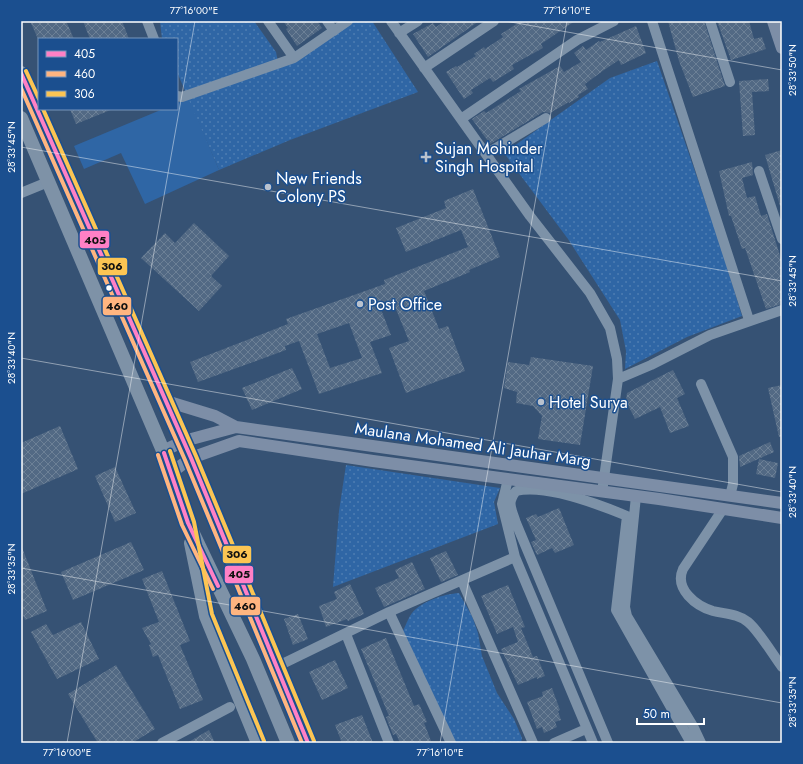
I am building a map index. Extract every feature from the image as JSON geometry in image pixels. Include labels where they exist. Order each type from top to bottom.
[{"type":"highway","points":[[21,73],[184,441],[308,743]]},
{"type":"highway","points":[[21,118],[163,451],[188,523],[253,659],[288,743]]},
{"type":"highway","points":[[188,523],[206,616],[258,743]]},
{"type":"main road","points":[[773,21],[782,48]]},
{"type":"main road","points":[[166,401],[215,416],[236,426]]},
{"type":"main road","name":"Maulana Mohamed Ali Jauhar Marg","points":[[163,451],[184,441],[236,426],[782,503]]},
{"type":"main road","name":"Maulana Mohamed Ali Jauhar Marg","points":[[171,473],[191,458],[239,441],[636,496],[782,518]]},
{"type":"street","points":[[147,21],[154,38]]},
{"type":"street","points":[[268,21],[294,58]]},
{"type":"street","points":[[327,21],[334,31]]},
{"type":"street","points":[[178,96],[182,97],[294,58],[348,21]]},
{"type":"street","points":[[390,21],[530,216],[590,293],[610,328],[618,359],[618,379],[602,492]]},
{"type":"street","points":[[399,33],[418,21]]},
{"type":"street","points":[[424,68],[494,21]]},
{"type":"street","points":[[461,119],[577,40],[614,21]]},
{"type":"street","points":[[652,21],[749,320]]},
{"type":"street","points":[[710,21],[730,82]]},
{"type":"street","points":[[486,154],[546,118]]},
{"type":"street","points":[[759,171],[782,239]]},
{"type":"street","points":[[21,193],[48,182]]},
{"type":"street","points":[[618,379],[651,365],[710,335],[749,320],[782,310]]},
{"type":"street","points":[[701,384],[733,457],[733,484],[730,496]]},
{"type":"street","points":[[508,479],[502,504],[515,557],[592,743]]},
{"type":"street","points":[[608,743],[516,523],[510,503],[510,500],[516,492],[536,489],[586,500],[627,516],[616,610],[691,743]]},
{"type":"street","points":[[636,496],[625,607],[627,616],[693,726],[701,743]]},
{"type":"street","points":[[723,509],[683,569],[680,576],[683,589],[696,602],[713,610],[740,617],[750,623],[782,667]]},
{"type":"street","points":[[276,667],[389,612],[515,557]]},
{"type":"street","points":[[462,581],[534,743]]},
{"type":"street","points":[[389,612],[451,743]]},
{"type":"street","points":[[346,634],[390,743]]},
{"type":"street","points":[[162,743],[230,708]]},
{"type":"street","points":[[554,743],[586,729]]},
{"type":"shaded area","points":[[160,21],[254,21],[276,52],[278,62],[345,21],[372,21],[418,92],[290,140],[219,170],[178,74],[178,38],[162,38]]},
{"type":"shaded area","points":[[657,61],[720,244],[742,316],[687,337],[625,369],[626,351],[620,320],[568,239],[504,153],[610,78]]},
{"type":"shaded area","points":[[189,98],[219,170],[145,204],[121,153],[84,169],[74,146],[161,110],[178,110],[178,103]]},
{"type":"shaded area","points":[[346,465],[500,488],[494,502],[498,524],[333,587],[339,511]]},
{"type":"shaded area","points":[[459,593],[472,616],[478,633],[482,656],[497,693],[514,719],[522,738],[521,743],[453,743],[403,631],[408,619],[421,605],[440,597]]},
{"type":"building","points":[[30,21],[66,21],[74,38],[38,38]]},
{"type":"building","points":[[83,21],[122,21],[129,38],[90,38]]},
{"type":"building","points":[[283,21],[317,21],[322,28],[297,46],[286,29],[288,28]]},
{"type":"building","points":[[445,21],[479,21],[428,57],[413,34],[433,23],[436,27]]},
{"type":"building","points":[[521,21],[575,21],[541,44],[543,48],[512,65],[514,69],[493,82],[490,78],[471,90],[473,93],[464,99],[446,72],[476,56],[474,54],[484,47],[485,49],[503,37],[501,34]]},
{"type":"building","points":[[668,21],[704,21],[725,86],[693,97],[679,61]]},
{"type":"building","points":[[717,21],[749,21],[754,39],[762,37],[766,49],[731,60]]},
{"type":"building","points":[[636,26],[646,53],[621,65],[619,60],[585,84],[588,89],[569,103],[550,113],[543,112],[490,144],[472,119],[484,111],[486,113],[521,91],[519,89],[560,66],[564,72],[581,62],[574,53],[583,46],[586,50],[599,41],[600,42]]},
{"type":"building","points":[[768,79],[769,91],[752,92],[755,135],[743,136],[739,81]]},
{"type":"building","points":[[70,110],[111,110],[76,124]]},
{"type":"building","points":[[782,150],[782,206],[780,206],[765,155]]},
{"type":"building","points":[[752,162],[753,175],[742,178],[747,198],[755,196],[761,216],[767,214],[782,262],[782,304],[766,309],[745,248],[742,249],[731,216],[729,216],[719,171]]},
{"type":"building","points":[[473,189],[500,257],[469,270],[470,272],[424,291],[439,329],[448,326],[465,371],[406,393],[389,348],[409,341],[393,302],[380,307],[391,335],[370,342],[382,373],[319,394],[299,341],[285,346],[286,350],[198,382],[190,362],[288,324],[286,319],[385,284],[384,280],[468,247],[461,230],[406,252],[396,228],[446,208],[444,201]],"holes":[[[349,323],[362,358],[330,368],[317,334]]]},
{"type":"building","points":[[194,223],[229,256],[211,276],[222,286],[199,311],[141,258],[165,233],[175,243]]},
{"type":"building","points":[[531,357],[593,366],[580,445],[538,439],[542,416],[533,406],[516,403],[517,392],[504,388],[508,362],[529,365]]},
{"type":"building","points":[[292,368],[302,389],[252,410],[242,388]]},
{"type":"building","points":[[673,370],[685,394],[677,398],[689,426],[670,433],[660,407],[635,419],[626,401],[627,393]]},
{"type":"building","points":[[782,385],[782,436],[779,437],[768,388]]},
{"type":"building","points":[[60,426],[78,469],[21,494],[21,443]]},
{"type":"building","points":[[770,442],[774,452],[740,467],[739,456]]},
{"type":"building","points":[[759,459],[778,463],[775,478],[756,474]]},
{"type":"building","points":[[115,467],[136,513],[115,522],[95,476]]},
{"type":"building","points":[[559,508],[574,545],[555,553],[552,548],[537,555],[531,542],[536,540],[526,518],[536,514],[538,517]]},
{"type":"building","points":[[131,542],[144,570],[73,600],[61,572]]},
{"type":"building","points":[[21,545],[47,611],[25,620],[21,610]]},
{"type":"building","points":[[446,551],[458,575],[441,582],[430,558]]},
{"type":"building","points":[[412,562],[425,589],[384,607],[375,588],[399,578],[395,570]]},
{"type":"building","points":[[162,571],[190,641],[180,645],[203,700],[180,709],[158,655],[153,657],[149,645],[151,644],[142,628],[159,622],[142,579]]},
{"type":"building","points":[[350,584],[364,614],[348,621],[347,619],[326,627],[319,606],[337,599],[334,592]]},
{"type":"building","points":[[508,585],[525,627],[521,628],[533,657],[537,656],[545,676],[537,679],[537,677],[518,685],[501,649],[518,642],[513,627],[497,634],[481,596]]},
{"type":"building","points":[[298,614],[308,639],[293,645],[284,619]]},
{"type":"building","points":[[81,622],[99,659],[57,679],[31,632],[46,624],[53,635]]},
{"type":"building","points":[[386,638],[414,706],[419,704],[427,722],[424,723],[431,741],[426,743],[400,743],[396,734],[393,735],[386,717],[389,716],[361,649]]},
{"type":"building","points":[[335,660],[348,688],[322,700],[309,672]]},
{"type":"building","points":[[116,665],[155,729],[132,743],[98,743],[68,694]]},
{"type":"building","points":[[552,688],[560,710],[558,711],[561,720],[555,722],[557,727],[544,733],[542,727],[537,729],[527,702],[543,696],[542,692]]},
{"type":"building","points":[[362,715],[373,743],[342,743],[335,725]]},
{"type":"building","points":[[209,730],[215,743],[187,743]]},
{"type":"transit line","name":"306","points":[[26,71],[38,97]]},
{"type":"transit line","name":"405","points":[[21,73],[191,458],[308,743]]},
{"type":"transit line","name":"460","points":[[21,88],[185,460],[302,743]]},
{"type":"transit line","name":"306","points":[[43,110],[196,456],[314,741]]},
{"type":"transit line","name":"306","points":[[170,451],[194,522],[212,614],[264,741]]},
{"type":"transit line","name":"405","points":[[164,453],[188,523],[218,586]]},
{"type":"transit line","name":"460","points":[[158,455],[182,525],[213,589]]},
{"type":"place","name":"Sujan Mohinder Singh Hospital","points":[[426,157]]},
{"type":"place","name":"New Friends Colony PS","points":[[268,187]]},
{"type":"place","name":"Post Office","points":[[360,304]]},
{"type":"place","name":"Hotel Surya","points":[[541,402]]}]
